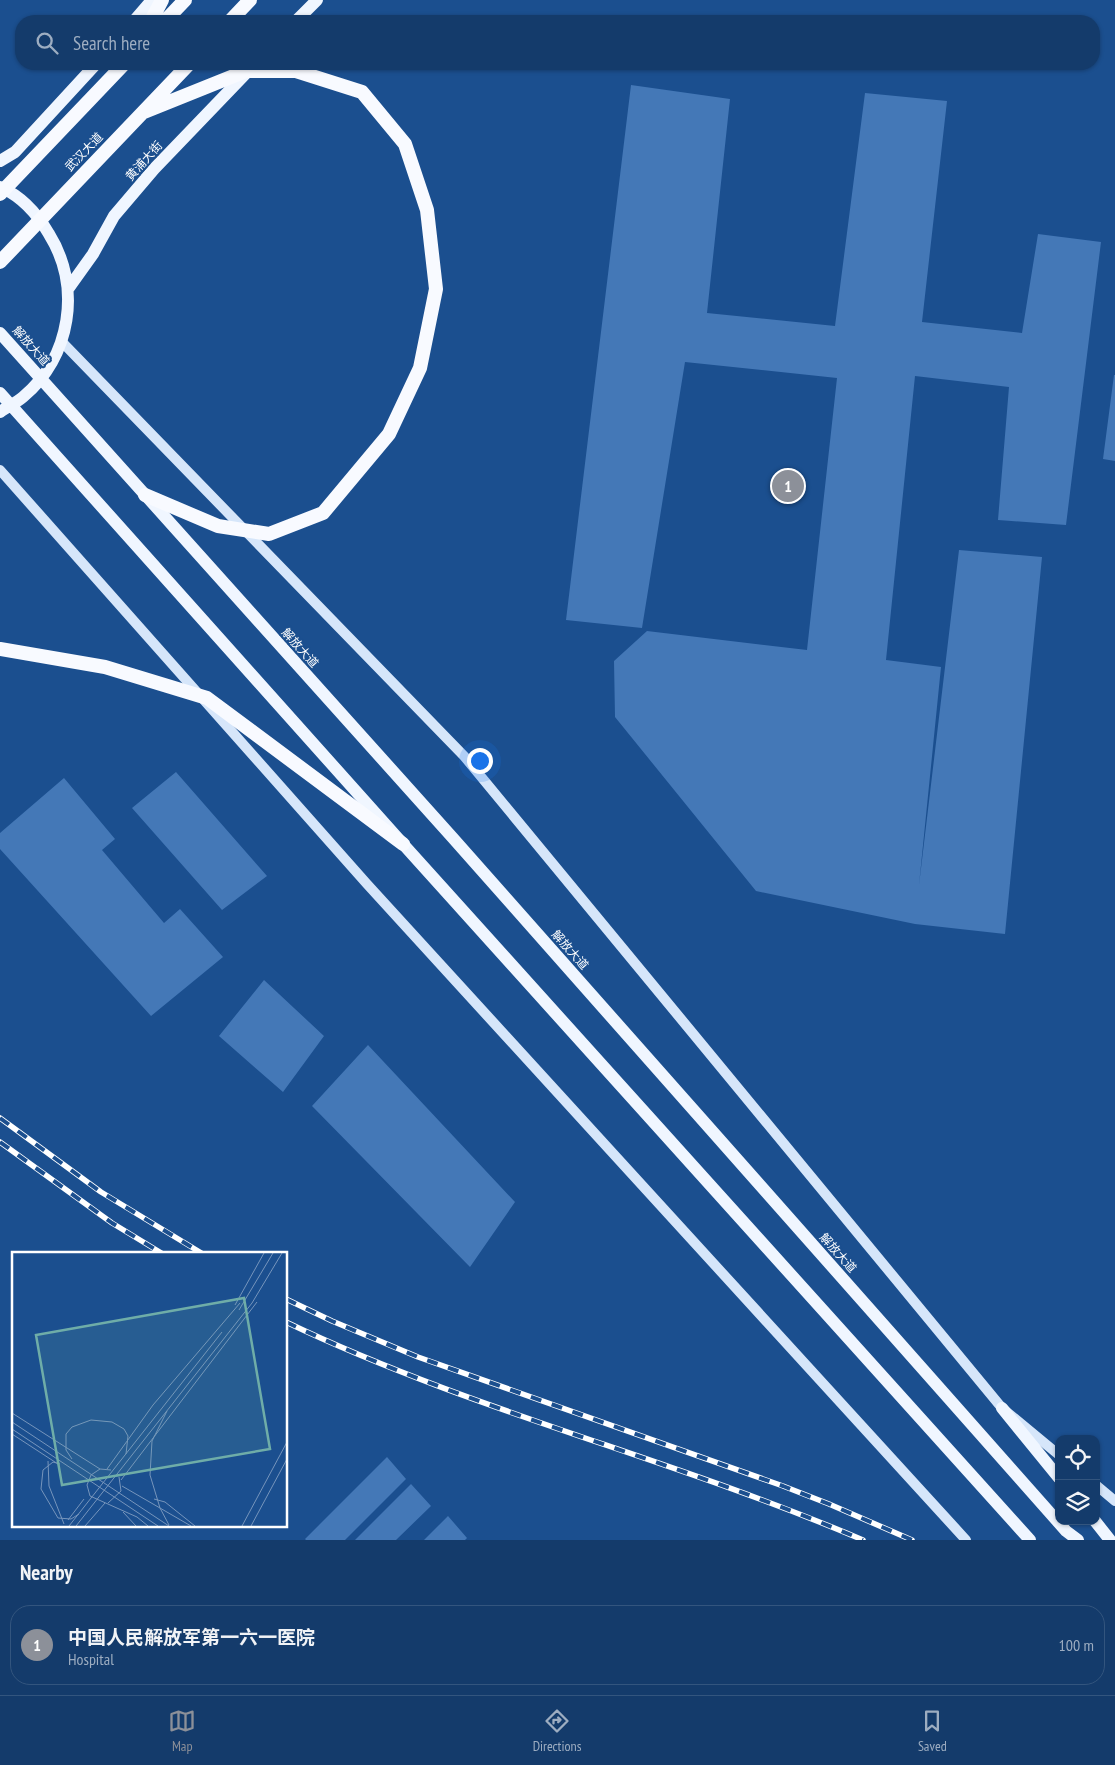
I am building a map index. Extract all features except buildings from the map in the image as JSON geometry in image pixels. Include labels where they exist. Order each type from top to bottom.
[{"type":"highway","points":[[154,15],[162,0]]},
{"type":"highway","points":[[171,15],[185,0]]},
{"type":"highway","points":[[236,15],[250,0]]},
{"type":"highway","points":[[0,194],[118,70]]},
{"type":"highway","name":"武汉大道","points":[[0,262],[183,70]]},
{"type":"highway","points":[[144,112],[246,71],[296,71],[362,92],[405,144],[426,210],[436,289],[420,368],[389,434],[323,513],[269,534],[218,526],[145,494]]},
{"type":"highway","points":[[0,649],[105,667],[207,698],[403,844]]},
{"type":"main road","points":[[139,15],[152,0]]},
{"type":"main road","points":[[302,15],[317,0]]},
{"type":"main road","points":[[0,161],[15,152],[90,70]]},
{"type":"main road","name":"黄浦大街","points":[[68,288],[93,254],[114,216],[154,169],[249,70]]},
{"type":"main road","name":"解放大道","points":[[0,187],[10,191],[39,217],[59,250],[68,288],[68,316],[62,342],[46,373],[22,398],[0,412]]},
{"type":"main road","name":"解放大道","points":[[0,333],[1066,1531],[1078,1540]]},
{"type":"main road","name":"解放大道","points":[[62,342],[464,756],[1002,1408],[1055,1452]]},
{"type":"main road","points":[[0,393],[1030,1540]]},
{"type":"main road","points":[[0,470],[367,884],[966,1540]]},
{"type":"main road","points":[[1002,1408],[1055,1473]]},
{"type":"main road","points":[[1100,1489],[1115,1501]]},
{"type":"main road","points":[[1098,1525],[1110,1540]]},
{"type":"railway","points":[[0,1118],[101,1192],[200,1252]]},
{"type":"railway","points":[[0,1142],[112,1223],[160,1252]]},
{"type":"railway","points":[[288,1300],[332,1321],[418,1357],[783,1486],[912,1540]]},
{"type":"railway","points":[[288,1323],[356,1354],[428,1382],[500,1409],[719,1484],[863,1540]]},
{"type":"place","name":"中国人民解放军第一六一医院","points":[[788,486]]}]
